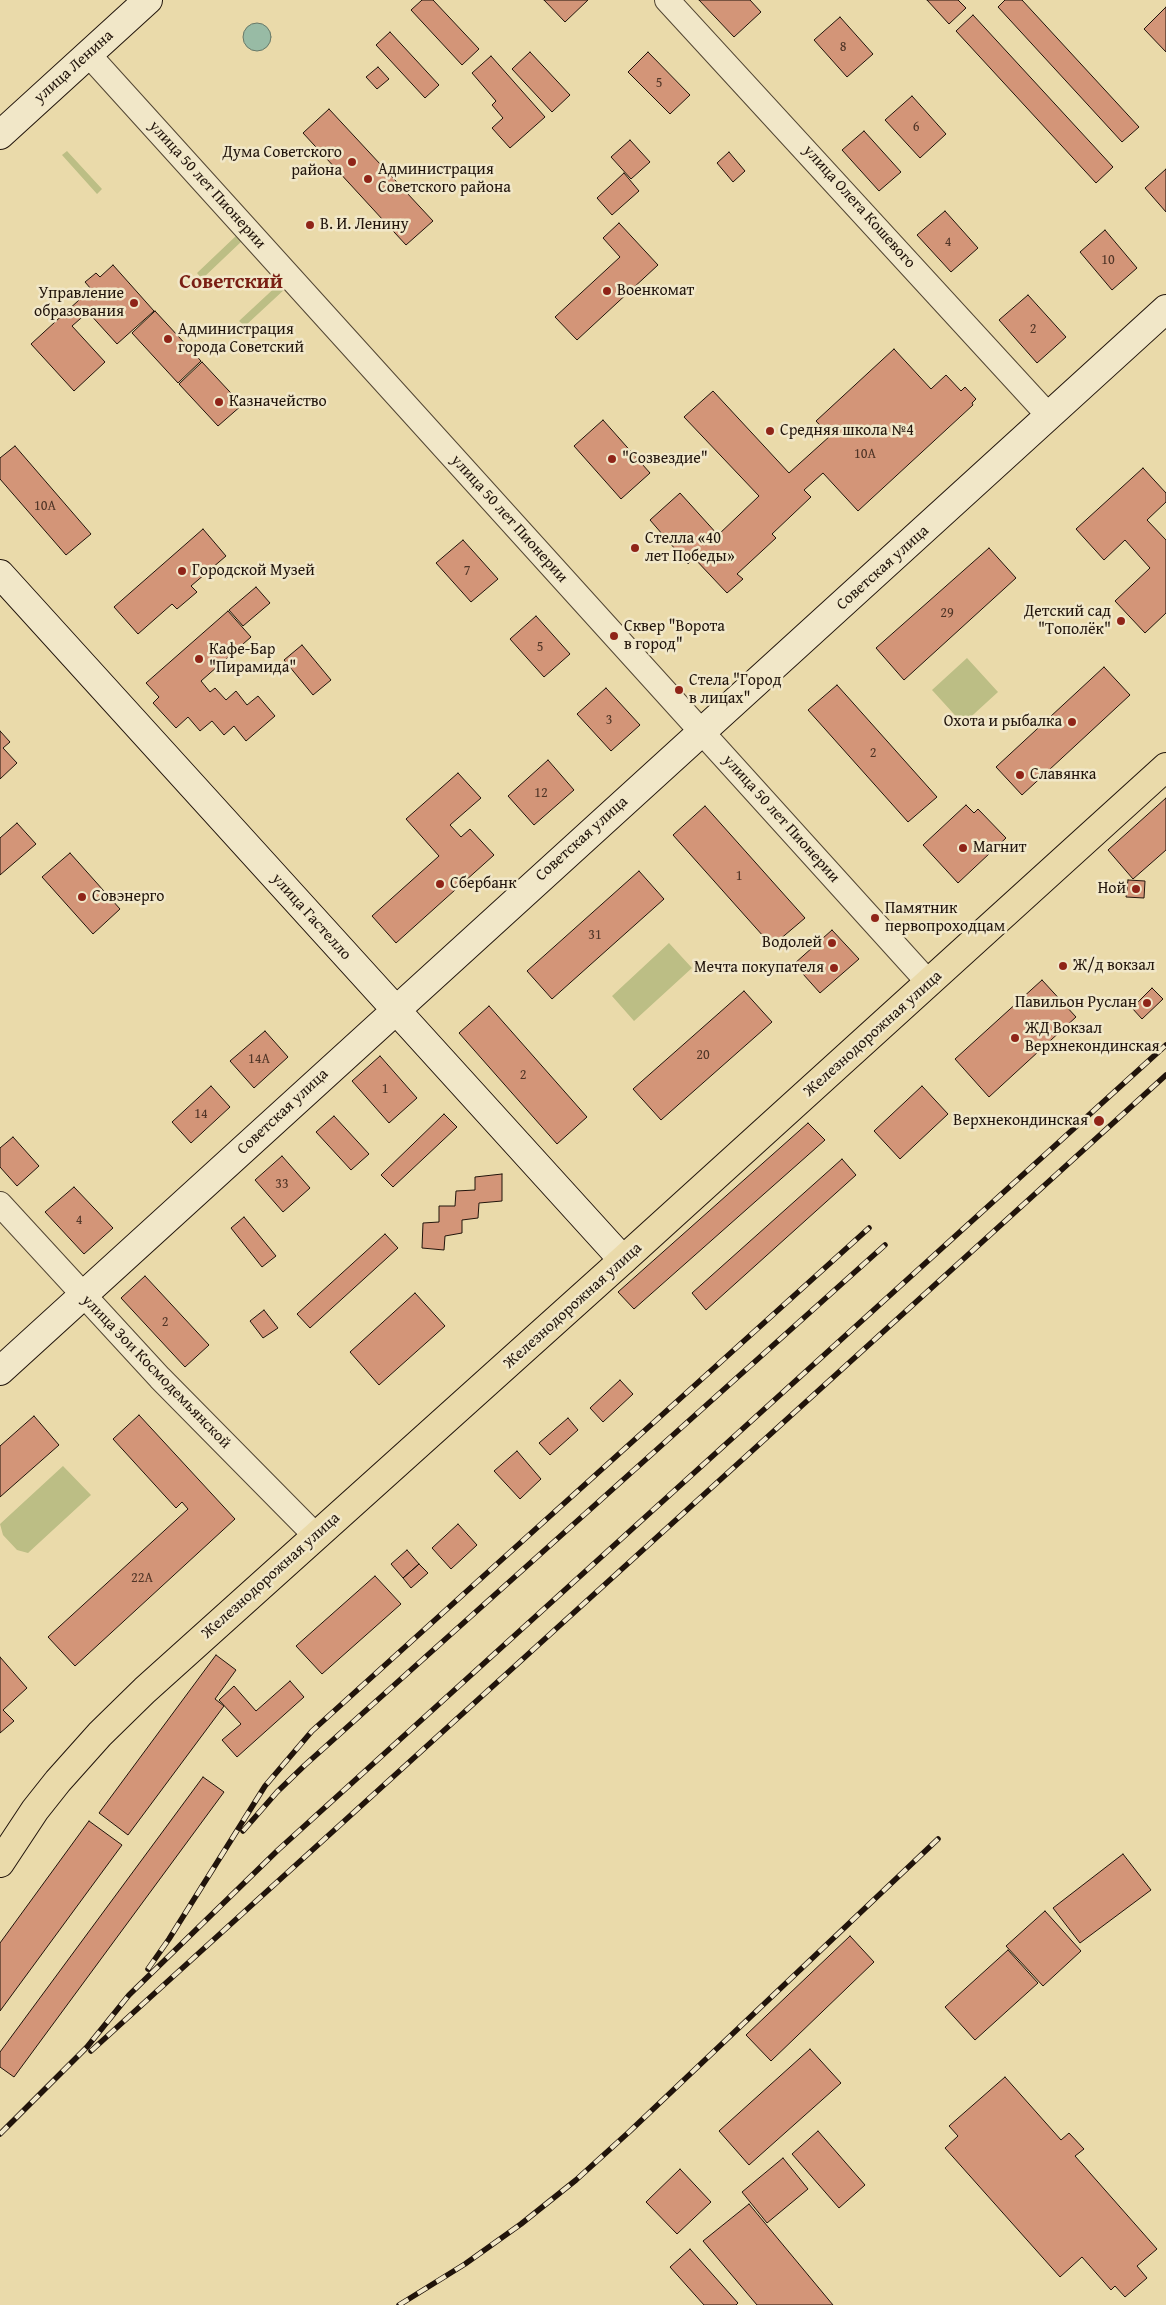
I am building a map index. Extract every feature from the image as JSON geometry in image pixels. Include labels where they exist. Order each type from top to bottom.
[{"type":"main road","name":"Железнодорожная улица","points":[[4,1848],[58,1781],[145,1690],[623,1260],[1166,767]]},
{"type":"street","name":"улица Ленина","points":[[0,135],[148,0]]},
{"type":"street","name":"улица Олега Кошевого","points":[[667,0],[1049,416]]},
{"type":"street","name":"улица 50 лет Пионерии","points":[[88,54],[929,983]]},
{"type":"street","name":"Советская улица","points":[[0,1371],[1166,309]]},
{"type":"street","name":"улица Гастелло","points":[[0,574],[623,1260]]},
{"type":"street","name":"улица Зои Космодемьянской","points":[[0,1204],[83,1296],[316,1536]]},
{"type":"green space","points":[[67,151],[102,189],[97,194],[62,155]]},
{"type":"green space","points":[[238,234],[243,240],[202,279],[197,273]]},
{"type":"green space","points":[[281,282],[286,288],[245,326],[239,321]]},
{"type":"green space","points":[[967,658],[998,692],[963,724],[932,690]]},
{"type":"green space","points":[[669,943],[692,968],[634,1021],[612,996]]},
{"type":"green space","points":[[63,1466],[91,1495],[28,1553],[17,1550],[3,1535],[0,1524]]},
{"type":"shaded area","points":[[257,23],[267,27],[271,37],[267,47],[257,51],[247,47],[243,37],[247,27]]},
{"type":"building","points":[[422,0],[433,0],[479,49],[462,65],[411,10]]},
{"type":"building","points":[[544,0],[588,0],[565,22]]},
{"type":"building","points":[[699,0],[750,0],[761,12],[734,37]]},
{"type":"building","points":[[927,0],[958,0],[966,8],[949,24]]},
{"type":"building","points":[[1005,0],[1022,0],[1139,127],[1122,142],[998,7]]},
{"type":"building","points":[[1166,7],[1166,52],[1144,29]]},
{"type":"building","points":[[973,15],[1113,167],[1096,183],[956,31]]},
{"type":"building","points":[[840,17],[873,54],[847,77],[814,40]]},
{"type":"building","points":[[390,32],[439,85],[425,98],[376,45]]},
{"type":"building","points":[[530,52],[570,95],[552,112],[512,69]]},
{"type":"building","points":[[648,52],[690,95],[670,114],[628,72]]},
{"type":"building","points":[[491,56],[545,117],[510,148],[492,128],[503,118],[492,105],[496,101],[472,73]]},
{"type":"building","points":[[378,67],[389,79],[377,89],[366,77]]},
{"type":"building","points":[[912,96],[946,134],[920,158],[885,120]]},
{"type":"building","points":[[329,109],[433,221],[406,245],[303,133]]},
{"type":"building","points":[[864,131],[901,172],[879,191],[842,150]]},
{"type":"building","points":[[630,140],[650,162],[631,179],[611,157]]},
{"type":"building","points":[[729,152],[745,171],[733,182],[717,163]]},
{"type":"building","points":[[1166,169],[1166,212],[1145,188]]},
{"type":"building","points":[[624,173],[639,191],[612,215],[597,198]]},
{"type":"building","points":[[945,211],[978,248],[951,272],[917,235]]},
{"type":"building","name":"Военкомат","points":[[619,223],[658,265],[577,340],[555,317],[620,257],[603,238]]},
{"type":"building","points":[[1105,230],[1137,268],[1112,290],[1080,252]]},
{"type":"building","points":[[113,265],[154,311],[117,344],[88,312],[72,326],[105,362],[74,391],[31,344],[91,289],[85,282],[96,273],[100,277]]},
{"type":"building","points":[[1028,295],[1066,337],[1037,363],[999,320]]},
{"type":"building","points":[[155,311],[201,361],[178,383],[132,333]]},
{"type":"building","points":[[894,349],[931,389],[946,375],[961,391],[965,387],[976,399],[972,403],[973,405],[858,511],[823,473],[804,490],[811,497],[772,534],[776,538],[737,574],[743,579],[727,593],[694,558],[688,564],[650,520],[680,493],[718,535],[759,496],[684,417],[713,391],[789,473],[830,436],[816,421]]},
{"type":"building","points":[[202,362],[242,405],[218,426],[179,384]]},
{"type":"building","name":"\"Созвездие\"","points":[[603,420],[650,473],[621,499],[574,446]]},
{"type":"building","points":[[15,446],[91,534],[66,555],[0,479],[0,458]]},
{"type":"building","points":[[1143,468],[1166,493],[1166,502],[1147,520],[1166,540],[1166,613],[1145,633],[1115,601],[1150,568],[1125,540],[1104,560],[1076,529]]},
{"type":"building","name":"Городской Музей","points":[[203,529],[226,556],[191,586],[197,592],[177,609],[172,604],[138,634],[114,607]]},
{"type":"building","points":[[463,540],[498,579],[471,602],[436,563]]},
{"type":"building","points":[[989,548],[1016,578],[904,680],[876,648]]},
{"type":"building","points":[[256,587],[270,603],[243,626],[229,610]]},
{"type":"building","name":"Кафе-Бар \"Пирамида\"","points":[[228,611],[251,637],[201,681],[210,692],[215,688],[226,700],[236,691],[247,705],[258,696],[275,716],[246,741],[234,726],[224,735],[212,721],[200,731],[188,717],[176,728],[153,703],[159,697],[146,683]]},
{"type":"building","points":[[536,616],[570,654],[544,677],[510,639]]},
{"type":"building","points":[[302,645],[331,680],[313,695],[284,660]]},
{"type":"building","points":[[1104,667],[1130,695],[1022,795],[996,767]]},
{"type":"building","points":[[837,685],[937,797],[908,822],[808,710]]},
{"type":"building","points":[[606,688],[640,725],[611,751],[577,714]]},
{"type":"building","points":[[0,731],[10,742],[3,748],[17,763],[0,779]]},
{"type":"building","points":[[548,760],[574,790],[534,825],[508,796]]},
{"type":"building","points":[[458,773],[481,798],[450,825],[461,837],[470,829],[494,855],[396,943],[372,916],[439,856],[406,819]]},
{"type":"building","points":[[1166,798],[1166,850],[1133,879],[1108,850]]},
{"type":"building","points":[[966,805],[974,813],[978,809],[1006,838],[958,883],[923,845]]},
{"type":"building","points":[[705,806],[805,918],[772,946],[673,835]]},
{"type":"building","points":[[17,823],[36,844],[0,875],[0,838]]},
{"type":"building","points":[[70,853],[120,909],[93,934],[42,877]]},
{"type":"building","points":[[639,871],[664,899],[552,999],[527,971]]},
{"type":"building","name":"Ной","points":[[1128,880],[1145,881],[1144,898],[1126,897]]},
{"type":"building","points":[[832,930],[859,959],[820,993],[794,964]]},
{"type":"building","name":"ЖД Вокзал Верхнекондинская","points":[[1042,980],[1076,1017],[989,1097],[955,1059]]},
{"type":"building","name":"Павильон Руслан","points":[[1152,988],[1163,999],[1142,1019],[1132,1008]]},
{"type":"building","points":[[744,991],[772,1022],[661,1120],[633,1089]]},
{"type":"building","points":[[489,1006],[587,1117],[557,1144],[459,1033]]},
{"type":"building","points":[[265,1031],[288,1057],[254,1088],[230,1061]]},
{"type":"building","points":[[380,1056],[417,1098],[389,1123],[352,1081]]},
{"type":"building","points":[[211,1086],[230,1107],[191,1143],[172,1122]]},
{"type":"building","points":[[922,1086],[948,1114],[900,1159],[874,1131]]},
{"type":"building","points":[[444,1114],[457,1127],[393,1187],[381,1175]]},
{"type":"building","points":[[334,1116],[369,1154],[351,1170],[316,1132]]},
{"type":"building","points":[[808,1123],[825,1140],[634,1309],[618,1292]]},
{"type":"building","points":[[13,1137],[39,1166],[17,1186],[0,1167],[0,1148]]},
{"type":"building","points":[[282,1156],[310,1188],[283,1212],[255,1180]]},
{"type":"building","points":[[842,1159],[856,1175],[706,1310],[692,1293]]},
{"type":"building","points":[[502,1174],[502,1201],[479,1203],[478,1218],[462,1220],[462,1233],[445,1236],[444,1250],[422,1248],[423,1223],[439,1222],[439,1206],[455,1206],[456,1191],[475,1190],[475,1177]]},
{"type":"building","points":[[74,1187],[113,1228],[84,1254],[45,1212]]},
{"type":"building","points":[[244,1217],[276,1256],[262,1267],[231,1228]]},
{"type":"building","points":[[385,1234],[398,1248],[310,1328],[297,1314]]},
{"type":"building","points":[[145,1276],[209,1345],[185,1367],[121,1298]]},
{"type":"building","points":[[415,1293],[445,1326],[379,1385],[350,1352]]},
{"type":"building","points":[[264,1310],[278,1328],[263,1338],[250,1321]]},
{"type":"building","points":[[620,1380],[633,1394],[603,1422],[590,1408]]},
{"type":"building","points":[[139,1415],[235,1519],[75,1666],[48,1637],[188,1509],[182,1502],[176,1508],[113,1439]]},
{"type":"building","points":[[34,1416],[59,1445],[0,1497],[0,1446]]},
{"type":"building","points":[[568,1418],[578,1430],[550,1455],[539,1443]]},
{"type":"building","points":[[517,1451],[541,1479],[520,1499],[494,1471]]},
{"type":"building","points":[[458,1524],[477,1545],[451,1569],[432,1548]]},
{"type":"building","points":[[407,1550],[419,1564],[403,1578],[391,1564]]},
{"type":"building","points":[[419,1564],[428,1573],[411,1588],[403,1578]]},
{"type":"building","points":[[375,1576],[401,1604],[322,1674],[296,1646]]},
{"type":"building","points":[[216,1655],[236,1670],[215,1699],[224,1706],[128,1835],[99,1813]]},
{"type":"building","points":[[0,1657],[27,1688],[3,1710],[14,1721],[0,1733]]},
{"type":"building","points":[[290,1681],[304,1697],[237,1757],[222,1740],[241,1724],[219,1700],[234,1686],[256,1711]]},
{"type":"building","points":[[203,1777],[224,1792],[14,2077],[0,2067],[0,2052]]},
{"type":"building","points":[[89,1821],[122,1845],[0,2011],[0,1943]]},
{"type":"building","points":[[1123,1854],[1151,1890],[1080,1943],[1053,1908]]},
{"type":"building","points":[[1045,1911],[1081,1951],[1043,1986],[1006,1946]]},
{"type":"building","points":[[850,1936],[874,1962],[771,2061],[746,2035]]},
{"type":"building","points":[[1008,1950],[1038,1983],[975,2040],[945,2007]]},
{"type":"building","points":[[810,2049],[841,2083],[749,2165],[719,2131]]},
{"type":"building","points":[[1005,2077],[1061,2140],[1069,2133],[1084,2149],[1075,2156],[1157,2249],[1137,2266],[1147,2278],[1125,2297],[1115,2286],[1111,2290],[1082,2257],[1060,2277],[945,2148],[958,2136],[949,2126]]},
{"type":"building","points":[[818,2131],[865,2185],[839,2208],[792,2154]]},
{"type":"building","points":[[783,2158],[808,2189],[767,2223],[742,2192]]},
{"type":"building","points":[[680,2169],[711,2202],[677,2234],[646,2202]]},
{"type":"building","points":[[749,2204],[833,2305],[757,2305],[703,2241]]},
{"type":"building","points":[[690,2249],[738,2303],[736,2305],[704,2305],[670,2267]]},
{"type":"railway","points":[[0,2134],[87,2047],[129,1995],[278,1850],[1166,1045]]},
{"type":"railway","points":[[91,2051],[1166,1075]]},
{"type":"railway","points":[[148,1969],[169,1939],[265,1786],[312,1731],[869,1228]]},
{"type":"railway","points":[[243,1831],[277,1792],[305,1765],[885,1245]]},
{"type":"railway","points":[[399,2305],[465,2264],[521,2224],[576,2180],[938,1839]]},
{"type":"place","name":"Дума Советского района","points":[[352,162]]},
{"type":"place","name":"Администрация Советского района","points":[[368,179]]},
{"type":"place","name":"В. И. Ленину","points":[[310,225]]},
{"type":"place","name":"Военкомат","points":[[607,291]]},
{"type":"place","name":"Управление образования","points":[[134,303]]},
{"type":"place","name":"Администрация города Советский","points":[[168,339]]},
{"type":"place","name":"Казначейство","points":[[219,402]]},
{"type":"place","name":"Средняя школа №4","points":[[770,431]]},
{"type":"place","name":"\"Созвездие\"","points":[[612,459]]},
{"type":"place","name":"Стелла «40 лет Победы»","points":[[635,548]]},
{"type":"place","name":"Городской Музей","points":[[182,571]]},
{"type":"place","name":"Детский сад \"Тополёк\"","points":[[1121,621]]},
{"type":"place","name":"Сквер \"Ворота в город\"","points":[[614,636]]},
{"type":"place","name":"Кафе-Бар \"Пирамида\"","points":[[199,659]]},
{"type":"place","name":"Стела \"Город в лицах\"","points":[[679,690]]},
{"type":"place","name":"Охота и рыбалка","points":[[1072,722]]},
{"type":"place","name":"Славянка","points":[[1020,775]]},
{"type":"place","name":"Магнит","points":[[963,848]]},
{"type":"place","name":"Сбербанк","points":[[440,884]]},
{"type":"place","name":"Ной","points":[[1136,889]]},
{"type":"place","name":"Совэнерго","points":[[82,897]]},
{"type":"place","name":"Памятник первопроходцам","points":[[875,918]]},
{"type":"place","name":"Водолей","points":[[832,943]]},
{"type":"place","name":"Ж/д вокзал","points":[[1063,966]]},
{"type":"place","name":"Мечта покупателя","points":[[834,968]]},
{"type":"place","name":"Павильон Руслан","points":[[1147,1003]]},
{"type":"place","name":"ЖД Вокзал Верхнекондинская","points":[[1015,1038]]},
{"type":"place","name":"Верхнекондинская","points":[[1099,1121]]},
{"type":"district","name":"Советский","points":[[231,283]]}]
